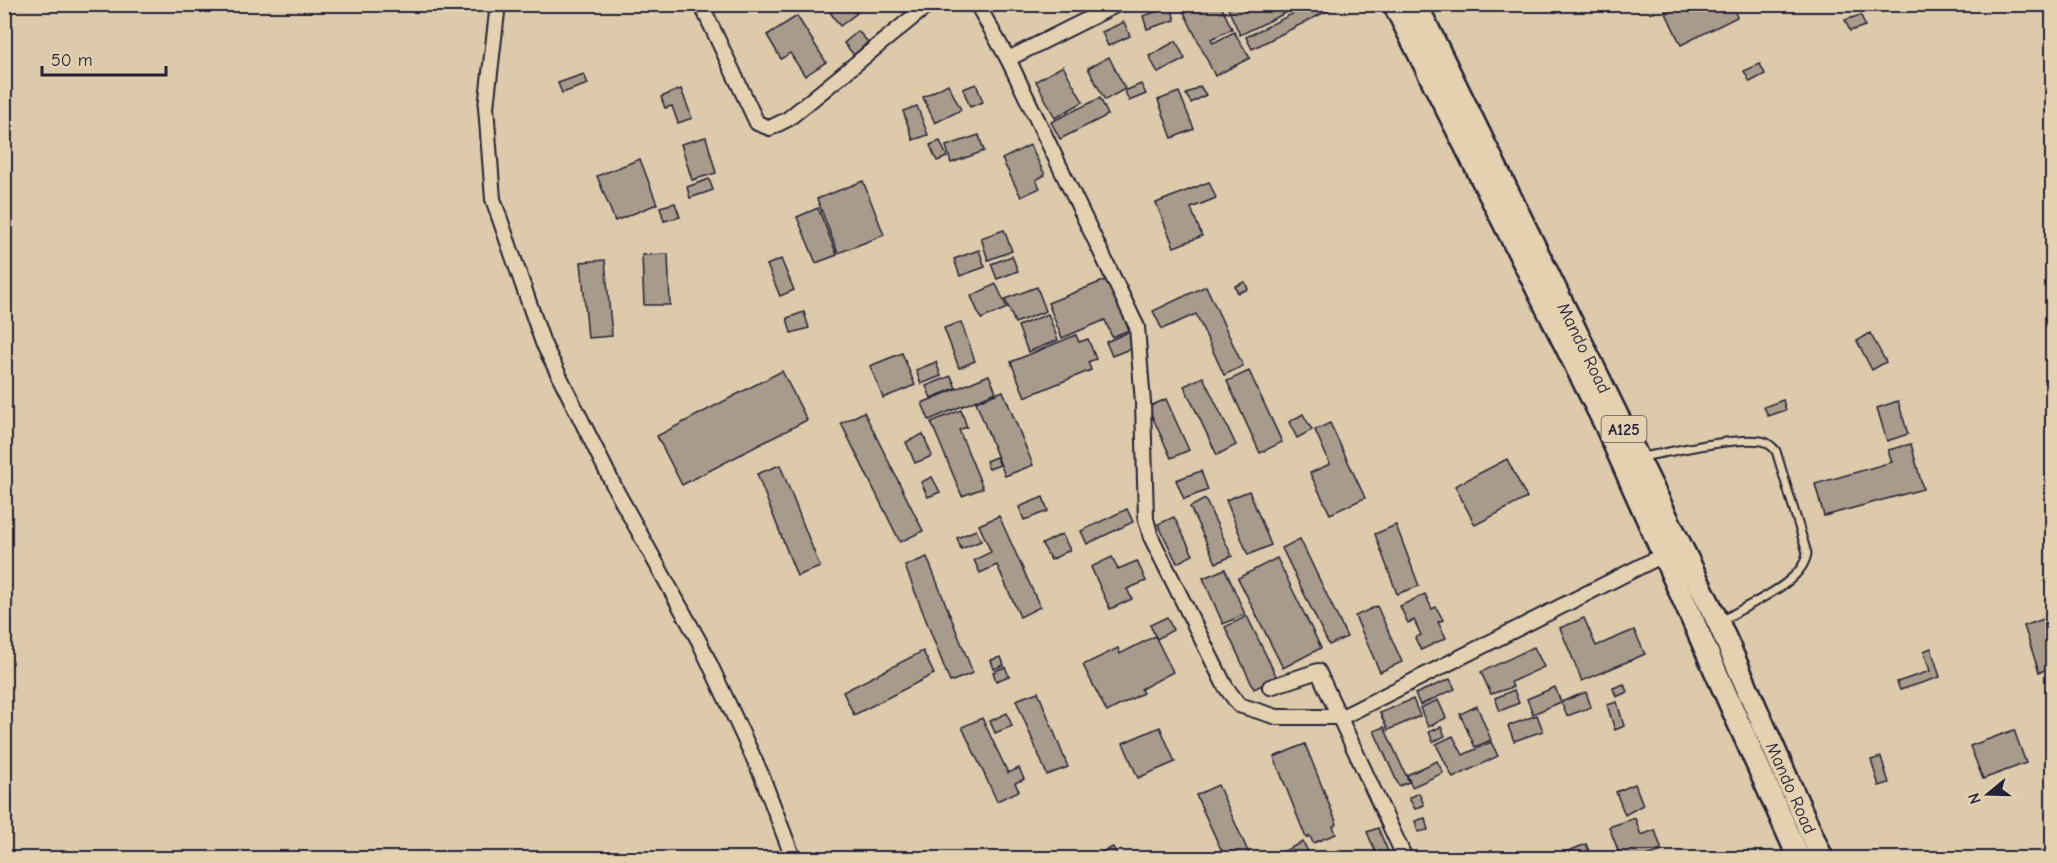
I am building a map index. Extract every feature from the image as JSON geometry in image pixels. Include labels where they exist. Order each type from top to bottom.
[{"type":"highway","name":"Mando Road","points":[[1394,4],[1605,424],[1799,858]]},
{"type":"highway","name":"Mando Road","points":[[1416,4],[1719,624],[1822,858]]},
{"type":"street","points":[[498,4],[486,107],[493,199],[543,344],[617,492],[700,643],[761,774],[793,858]]},
{"type":"street","points":[[701,4],[757,123],[770,128],[797,112],[929,4]]},
{"type":"street","points":[[977,4],[1008,59],[1137,327],[1143,403],[1146,519],[1151,537],[1220,675],[1239,705],[1277,717],[1342,717],[1665,554]]},
{"type":"street","points":[[1008,59],[1118,4]]},
{"type":"street","points":[[1270,687],[1318,671],[1342,717],[1405,858]]},
{"type":"lane","points":[[1638,458],[1716,445],[1761,441],[1770,444],[1776,451],[1807,553],[1804,566],[1780,587],[1737,610],[1719,624]]},
{"type":"building","points":[[839,4],[851,4],[857,13],[840,26],[830,12]]},
{"type":"building","points":[[1180,4],[1220,4],[1232,29],[1211,39],[1213,43],[1234,32],[1250,58],[1215,76]]},
{"type":"building","points":[[1226,4],[1304,4],[1240,35]]},
{"type":"building","points":[[1312,4],[1341,4],[1252,49],[1246,37]]},
{"type":"building","points":[[1678,4],[1731,4],[1737,17],[1681,45],[1665,11]]},
{"type":"building","points":[[1171,7],[1175,20],[1147,29],[1143,16]]},
{"type":"building","points":[[1861,15],[1865,26],[1850,31],[1845,20]]},
{"type":"building","points":[[797,16],[826,62],[805,76],[790,53],[781,59],[767,35]]},
{"type":"building","points":[[1124,22],[1130,36],[1108,46],[1102,32]]},
{"type":"building","points":[[858,31],[868,42],[854,55],[844,43]]},
{"type":"building","points":[[1176,41],[1185,59],[1158,73],[1149,56]]},
{"type":"building","points":[[1109,57],[1125,89],[1105,100],[1088,68]]},
{"type":"building","points":[[1760,64],[1765,74],[1750,82],[1744,71]]},
{"type":"building","points":[[1063,66],[1083,102],[1055,118],[1036,81]]},
{"type":"building","points":[[584,74],[588,84],[562,93],[558,83]]},
{"type":"building","points":[[948,84],[961,110],[935,123],[923,97]]},
{"type":"building","points":[[976,84],[983,102],[970,107],[963,89]]},
{"type":"building","points":[[1141,84],[1146,94],[1129,101],[1125,91]]},
{"type":"building","points":[[1200,86],[1206,95],[1191,103],[1186,94]]},
{"type":"building","points":[[681,89],[692,118],[678,123],[672,106],[665,108],[661,97]]},
{"type":"building","points":[[1179,92],[1194,129],[1172,138],[1158,100]]},
{"type":"building","points":[[1100,98],[1108,115],[1060,139],[1051,122]]},
{"type":"building","points":[[917,106],[928,135],[913,140],[903,111]]},
{"type":"building","points":[[979,135],[984,151],[951,163],[946,146]]},
{"type":"building","points":[[706,137],[716,173],[692,180],[681,144]]},
{"type":"building","points":[[940,141],[947,157],[937,161],[930,145]]},
{"type":"building","points":[[1030,145],[1045,175],[1036,180],[1040,188],[1021,197],[1002,159]]},
{"type":"building","points":[[640,159],[657,204],[615,221],[597,176]]},
{"type":"building","points":[[709,179],[713,190],[690,198],[687,187]]},
{"type":"building","points":[[863,181],[884,235],[838,253],[817,199]]},
{"type":"building","points":[[1209,182],[1216,198],[1191,208],[1202,236],[1174,247],[1156,203]]},
{"type":"building","points":[[675,203],[680,217],[664,221],[660,207]]},
{"type":"building","points":[[818,208],[837,255],[816,263],[797,217]]},
{"type":"building","points":[[1004,230],[1012,251],[988,260],[981,238]]},
{"type":"building","points":[[979,250],[985,267],[960,276],[954,259]]},
{"type":"building","points":[[668,254],[670,305],[644,305],[642,255]]},
{"type":"building","points":[[1012,256],[1018,271],[997,279],[991,264]]},
{"type":"building","points":[[781,259],[794,290],[780,296],[767,265]]},
{"type":"building","points":[[605,260],[612,336],[588,338],[581,262]]},
{"type":"building","points":[[1108,279],[1129,330],[1112,337],[1105,320],[1062,338],[1048,303]]},
{"type":"building","points":[[1245,282],[1248,289],[1238,293],[1235,286]]},
{"type":"building","points":[[996,284],[1007,308],[981,319],[971,296]]},
{"type":"building","points":[[1206,286],[1243,366],[1224,375],[1196,314],[1162,329],[1153,311]]},
{"type":"building","points":[[1037,287],[1046,311],[1015,323],[1005,299]]},
{"type":"building","points":[[804,312],[809,328],[791,333],[787,318]]},
{"type":"building","points":[[1048,314],[1058,340],[1028,352],[1018,326]]},
{"type":"building","points":[[961,322],[975,361],[959,368],[944,328]]},
{"type":"building","points":[[1131,331],[1137,346],[1112,356],[1106,342]]},
{"type":"building","points":[[1870,333],[1886,362],[1872,370],[1857,341]]},
{"type":"building","points":[[1076,335],[1079,342],[1088,339],[1096,359],[1088,362],[1091,370],[1025,397],[1011,362]]},
{"type":"building","points":[[902,353],[915,385],[883,398],[870,366]]},
{"type":"building","points":[[936,362],[941,376],[921,384],[916,370]]},
{"type":"building","points":[[782,371],[807,420],[682,485],[657,436]]},
{"type":"building","points":[[1249,371],[1282,442],[1260,453],[1227,381]]},
{"type":"building","points":[[989,375],[996,392],[929,420],[922,403]]},
{"type":"building","points":[[951,376],[956,388],[931,398],[926,386]]},
{"type":"building","points":[[1203,377],[1236,445],[1217,455],[1184,386]]},
{"type":"building","points":[[1003,391],[1033,465],[1005,476],[976,402]]},
{"type":"building","points":[[1166,399],[1189,450],[1171,458],[1148,407]]},
{"type":"building","points":[[1783,400],[1786,410],[1768,416],[1764,407]]},
{"type":"building","points":[[1898,401],[1908,434],[1887,441],[1877,408]]},
{"type":"building","points":[[961,410],[967,427],[959,430],[983,488],[962,496],[931,422]]},
{"type":"building","points":[[864,412],[923,531],[900,542],[841,423]]},
{"type":"building","points":[[1303,414],[1312,430],[1297,438],[1289,422]]},
{"type":"building","points":[[1330,423],[1365,498],[1330,514],[1310,473],[1330,464],[1315,430]]},
{"type":"building","points":[[923,434],[932,456],[915,463],[906,442]]},
{"type":"building","points":[[1911,444],[1923,489],[1824,516],[1815,484],[1892,462],[1888,450]]},
{"type":"building","points":[[996,457],[1000,465],[989,469],[986,461]]},
{"type":"building","points":[[1507,459],[1527,498],[1475,525],[1455,486]]},
{"type":"building","points":[[780,465],[820,567],[797,576],[757,474]]},
{"type":"building","points":[[1201,471],[1208,490],[1184,499],[1176,480]]},
{"type":"building","points":[[932,477],[940,492],[928,497],[921,482]]},
{"type":"building","points":[[1249,491],[1271,545],[1248,555],[1226,500]]},
{"type":"building","points":[[1043,497],[1048,511],[1024,520],[1019,507]]},
{"type":"building","points":[[1205,499],[1232,556],[1216,563],[1190,507]]},
{"type":"building","points":[[1127,509],[1133,522],[1087,544],[1081,531]]},
{"type":"building","points":[[999,516],[1040,607],[1020,617],[997,565],[980,573],[974,560],[991,552],[979,525]]},
{"type":"building","points":[[1174,517],[1193,555],[1177,563],[1158,524]]},
{"type":"building","points":[[1396,525],[1419,586],[1397,594],[1375,534]]},
{"type":"building","points":[[976,530],[981,541],[961,549],[957,538]]},
{"type":"building","points":[[1062,534],[1070,550],[1051,560],[1042,544]]},
{"type":"building","points":[[1300,539],[1347,637],[1329,645],[1282,548]]},
{"type":"building","points":[[927,557],[973,673],[950,682],[905,566]]},
{"type":"building","points":[[1112,557],[1118,569],[1137,561],[1146,581],[1127,589],[1132,599],[1110,609],[1091,567]]},
{"type":"building","points":[[1277,558],[1321,648],[1283,668],[1238,578]]},
{"type":"building","points":[[1225,569],[1245,614],[1223,624],[1203,578]]},
{"type":"building","points":[[1425,594],[1432,609],[1436,607],[1443,620],[1438,622],[1446,638],[1421,650],[1415,638],[1421,635],[1414,620],[1408,623],[1400,606]]},
{"type":"building","points":[[1377,606],[1402,662],[1380,672],[1355,616]]},
{"type":"building","points":[[1247,616],[1277,678],[1254,689],[1225,627]]},
{"type":"building","points":[[2052,616],[2052,668],[2039,672],[2024,626]]},
{"type":"building","points":[[1167,617],[1173,630],[1157,639],[1150,625]]},
{"type":"building","points":[[1584,618],[1596,646],[1634,630],[1645,654],[1582,681],[1560,628]]},
{"type":"building","points":[[1155,636],[1173,672],[1141,689],[1143,693],[1107,712],[1083,665],[1118,648],[1120,654]]},
{"type":"building","points":[[1534,647],[1544,667],[1511,682],[1513,687],[1491,694],[1481,672]]},
{"type":"building","points":[[1931,648],[1940,677],[1900,690],[1897,682],[1930,671],[1924,651]]},
{"type":"building","points":[[923,651],[934,674],[854,715],[843,692]]},
{"type":"building","points":[[1001,657],[1004,665],[994,669],[991,660]]},
{"type":"building","points":[[1005,667],[1009,676],[996,681],[993,672]]},
{"type":"building","points":[[1450,679],[1455,689],[1420,705],[1415,694]]},
{"type":"building","points":[[1624,684],[1627,692],[1616,697],[1613,688]]},
{"type":"building","points":[[1555,687],[1561,702],[1533,714],[1527,699]]},
{"type":"building","points":[[1514,690],[1519,703],[1500,711],[1495,698]]},
{"type":"building","points":[[1038,692],[1068,767],[1047,775],[1016,700]]},
{"type":"building","points":[[1586,692],[1591,707],[1567,716],[1561,702]]},
{"type":"building","points":[[1413,699],[1420,716],[1388,730],[1380,713]]},
{"type":"building","points":[[1438,700],[1446,718],[1428,727],[1420,708]]},
{"type":"building","points":[[1617,702],[1624,726],[1615,730],[1607,705]]},
{"type":"building","points":[[1477,706],[1491,740],[1475,747],[1460,714]]},
{"type":"building","points":[[1007,713],[1012,726],[995,733],[990,721]]},
{"type":"building","points":[[1537,715],[1543,731],[1514,741],[1508,726]]},
{"type":"building","points":[[982,718],[1008,773],[1019,768],[1024,779],[1015,783],[1019,791],[997,801],[962,727]]},
{"type":"building","points":[[1160,727],[1175,762],[1138,778],[1123,743]]},
{"type":"building","points":[[1384,727],[1409,782],[1399,786],[1374,731]]},
{"type":"building","points":[[1441,727],[1445,736],[1433,742],[1429,732]]},
{"type":"building","points":[[2014,730],[2026,763],[1983,779],[1970,746]]},
{"type":"building","points":[[1453,736],[1463,755],[1491,742],[1498,756],[1453,778],[1436,744]]},
{"type":"building","points":[[1305,744],[1337,824],[1333,826],[1336,834],[1313,843],[1310,836],[1306,838],[1274,757]]},
{"type":"building","points":[[1881,757],[1889,783],[1879,786],[1871,760]]},
{"type":"building","points":[[1437,761],[1443,773],[1412,787],[1407,775]]},
{"type":"building","points":[[1635,784],[1643,805],[1625,815],[1616,792]]},
{"type":"building","points":[[1218,785],[1251,858],[1225,858],[1196,795]]},
{"type":"building","points":[[1419,793],[1424,805],[1415,809],[1409,798]]},
{"type":"building","points":[[1425,818],[1428,830],[1418,832],[1415,821]]},
{"type":"building","points":[[1635,818],[1641,835],[1655,830],[1662,851],[1641,858],[1621,858],[1609,827]]},
{"type":"building","points":[[1378,828],[1390,856],[1384,858],[1378,858],[1367,832]]},
{"type":"building","points":[[1303,842],[1311,857],[1270,858]]},
{"type":"building","points":[[1586,844],[1592,858],[1551,858]]},
{"type":"building","points":[[1113,847],[1119,858],[1090,858]]}]
